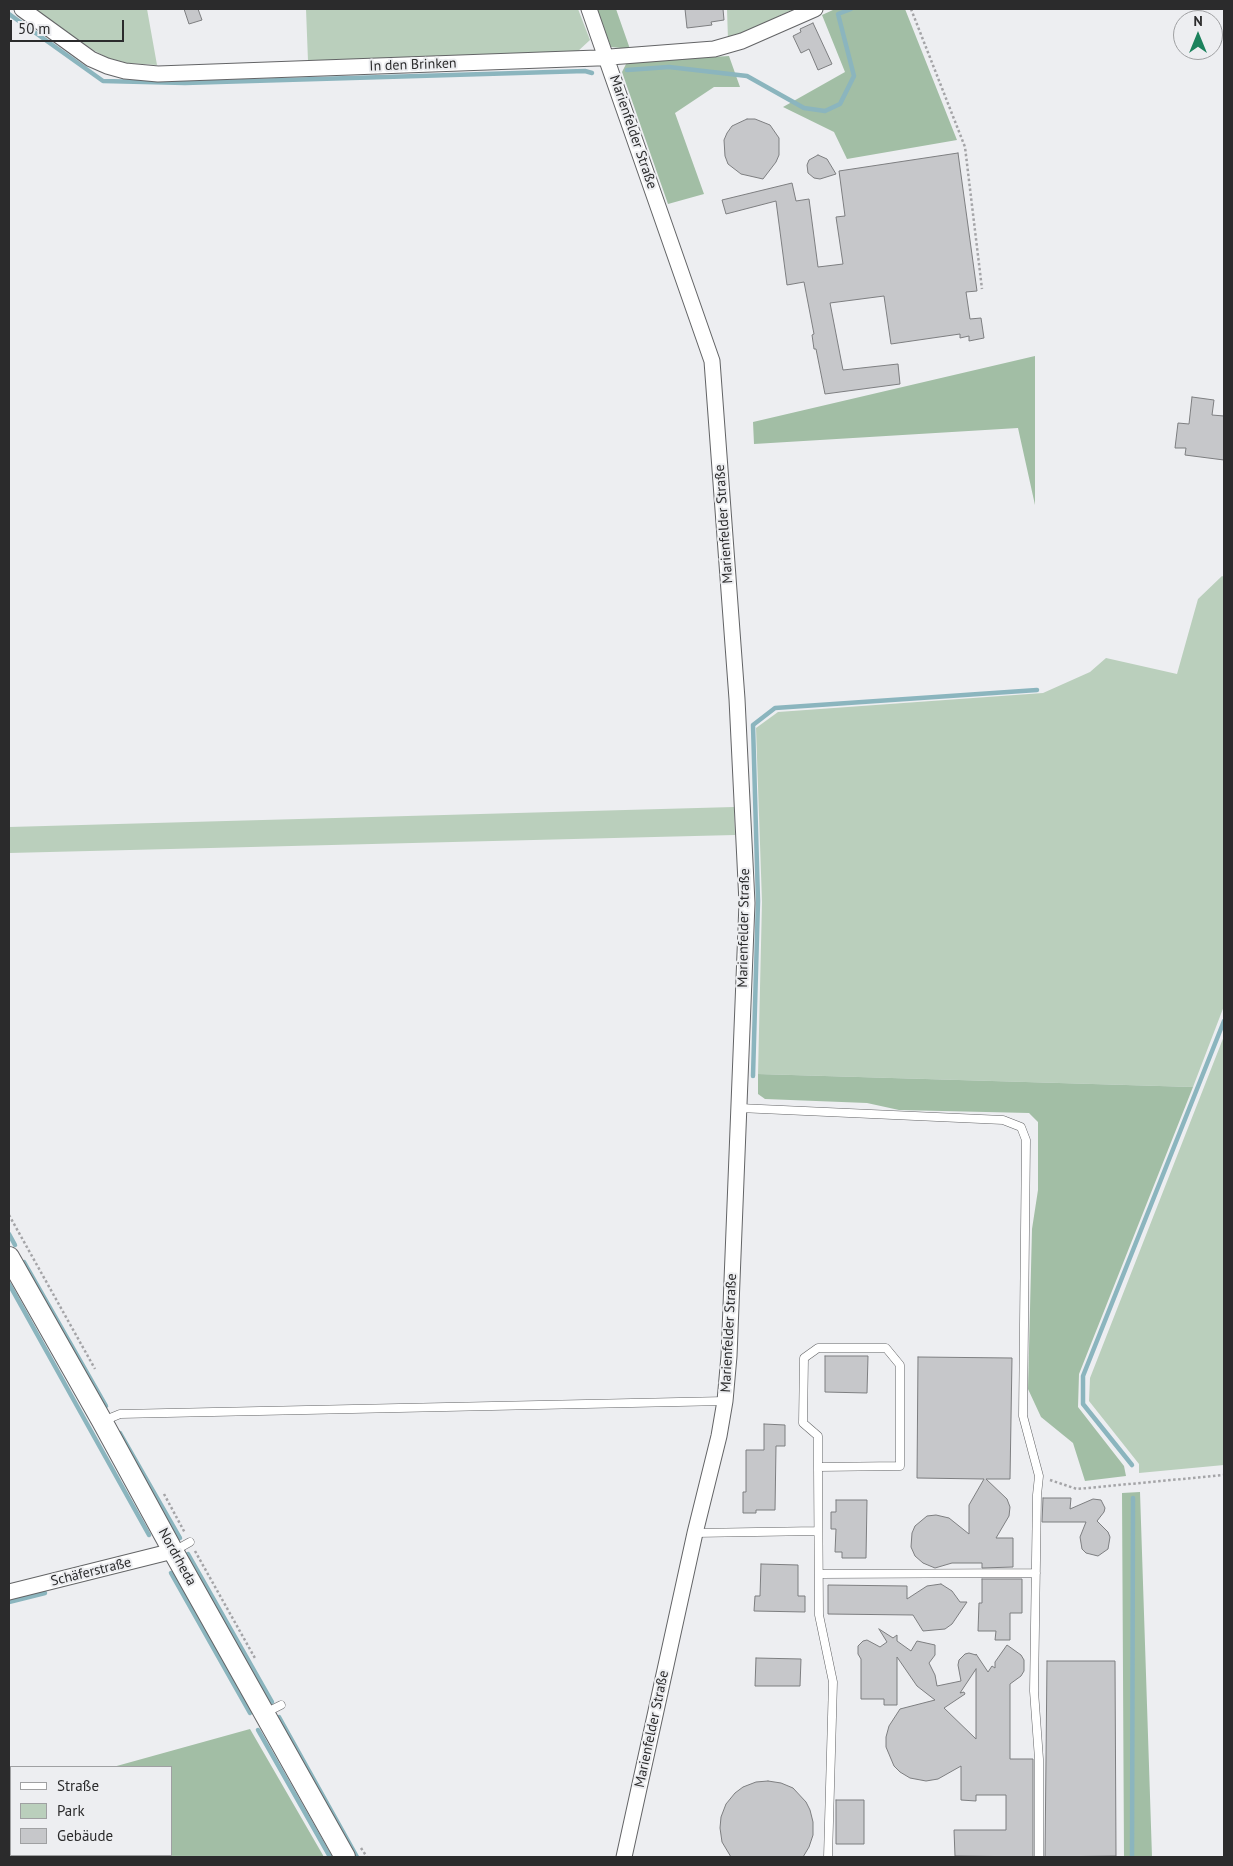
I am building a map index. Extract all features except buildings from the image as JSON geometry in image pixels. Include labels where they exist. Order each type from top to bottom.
[{"type":"main road","name":"Nordrheda","points":[[9,1258],[102,1421],[182,1547],[273,1709],[345,1857]]},
{"type":"street","name":"In den Brinken","points":[[22,9],[91,59],[106,66],[125,71],[158,74],[597,58],[714,48],[742,41],[815,9]]},
{"type":"street","name":"Marienfelder Straße","points":[[589,9],[712,361],[737,699],[747,904],[730,1356],[725,1401],[719,1436],[695,1533],[624,1857]]},
{"type":"street","name":"Schäferstraße","points":[[9,1592],[182,1547]]},
{"type":"lane","points":[[739,1108],[1003,1120],[1021,1127],[1026,1140],[1023,1416],[1039,1476],[1037,1495],[1034,1692],[1039,1759],[1039,1857]]},
{"type":"lane","points":[[818,1467],[900,1466],[900,1365],[886,1348],[818,1348],[804,1358],[802,1423],[818,1436],[817,1531],[819,1615],[833,1682],[828,1857]]},
{"type":"lane","points":[[102,1421],[120,1414],[725,1401]]},
{"type":"lane","points":[[695,1533],[817,1531]]},
{"type":"lane","points":[[819,1574],[1036,1573]]},
{"type":"path","points":[[911,9],[965,147],[982,289]]},
{"type":"path","points":[[1039,1476],[1077,1489],[1224,1475]]},
{"type":"green space","points":[[35,9],[147,9],[157,65],[127,63],[108,58],[93,50]]},
{"type":"green space","points":[[306,9],[578,9],[590,40],[577,52],[308,61]]},
{"type":"green space","points":[[597,9],[616,9],[630,49],[611,47]]},
{"type":"green space","points":[[727,9],[794,9],[728,40]]},
{"type":"green space","points":[[835,9],[905,9],[957,140],[847,159],[834,132],[783,107],[845,72],[822,15]]},
{"type":"green space","points":[[729,56],[740,87],[714,87],[675,113],[704,194],[668,204],[622,72],[627,62]]},
{"type":"green space","points":[[1035,356],[1035,505],[1018,428],[754,444],[753,422]]},
{"type":"green space","points":[[1222,576],[1224,577],[1224,1006],[1193,1087],[758,1074],[762,902],[756,728],[778,712],[1043,693],[1090,672],[1106,658],[1177,674],[1198,599]]},
{"type":"green space","points":[[734,807],[735,835],[9,853],[9,827]]},
{"type":"green space","points":[[1224,1036],[1224,1465],[1139,1473],[1139,1464],[1089,1401],[1090,1378]]},
{"type":"green space","points":[[758,1074],[1193,1087],[1079,1374],[1078,1407],[1124,1466],[1126,1476],[1085,1481],[1073,1443],[1041,1417],[1028,1389],[1032,1229],[1038,1190],[1038,1122],[1029,1113],[899,1110],[867,1103],[765,1099],[758,1094]]},
{"type":"green space","points":[[1140,1492],[1152,1857],[1124,1857],[1122,1493]]},
{"type":"green space","points":[[250,1729],[324,1857],[9,1857],[9,1796],[10,1856],[172,1856],[172,1766],[117,1766]]},
{"type":"waterway","points":[[627,70],[669,67],[747,76],[804,108],[825,111],[840,104],[854,76],[838,14],[851,9]]},
{"type":"waterway","points":[[9,14],[103,81],[185,83],[585,71],[592,73]]},
{"type":"waterway","points":[[753,1076],[758,901],[753,725],[775,708],[1037,690]]},
{"type":"waterway","points":[[1132,1465],[1083,1404],[1083,1376],[1224,1021]]},
{"type":"waterway","points":[[9,1234],[15,1245]]},
{"type":"waterway","points":[[24,1262],[106,1406]]},
{"type":"waterway","points":[[9,1284],[149,1535]]},
{"type":"waterway","points":[[120,1433],[180,1538]]},
{"type":"waterway","points":[[1132,1857],[1133,1498]]},
{"type":"waterway","points":[[188,1554],[272,1702]]},
{"type":"waterway","points":[[171,1573],[250,1713]]},
{"type":"waterway","points":[[9,1602],[45,1593]]},
{"type":"waterway","points":[[279,1717],[357,1857]]},
{"type":"waterway","points":[[258,1730],[330,1857]]}]
